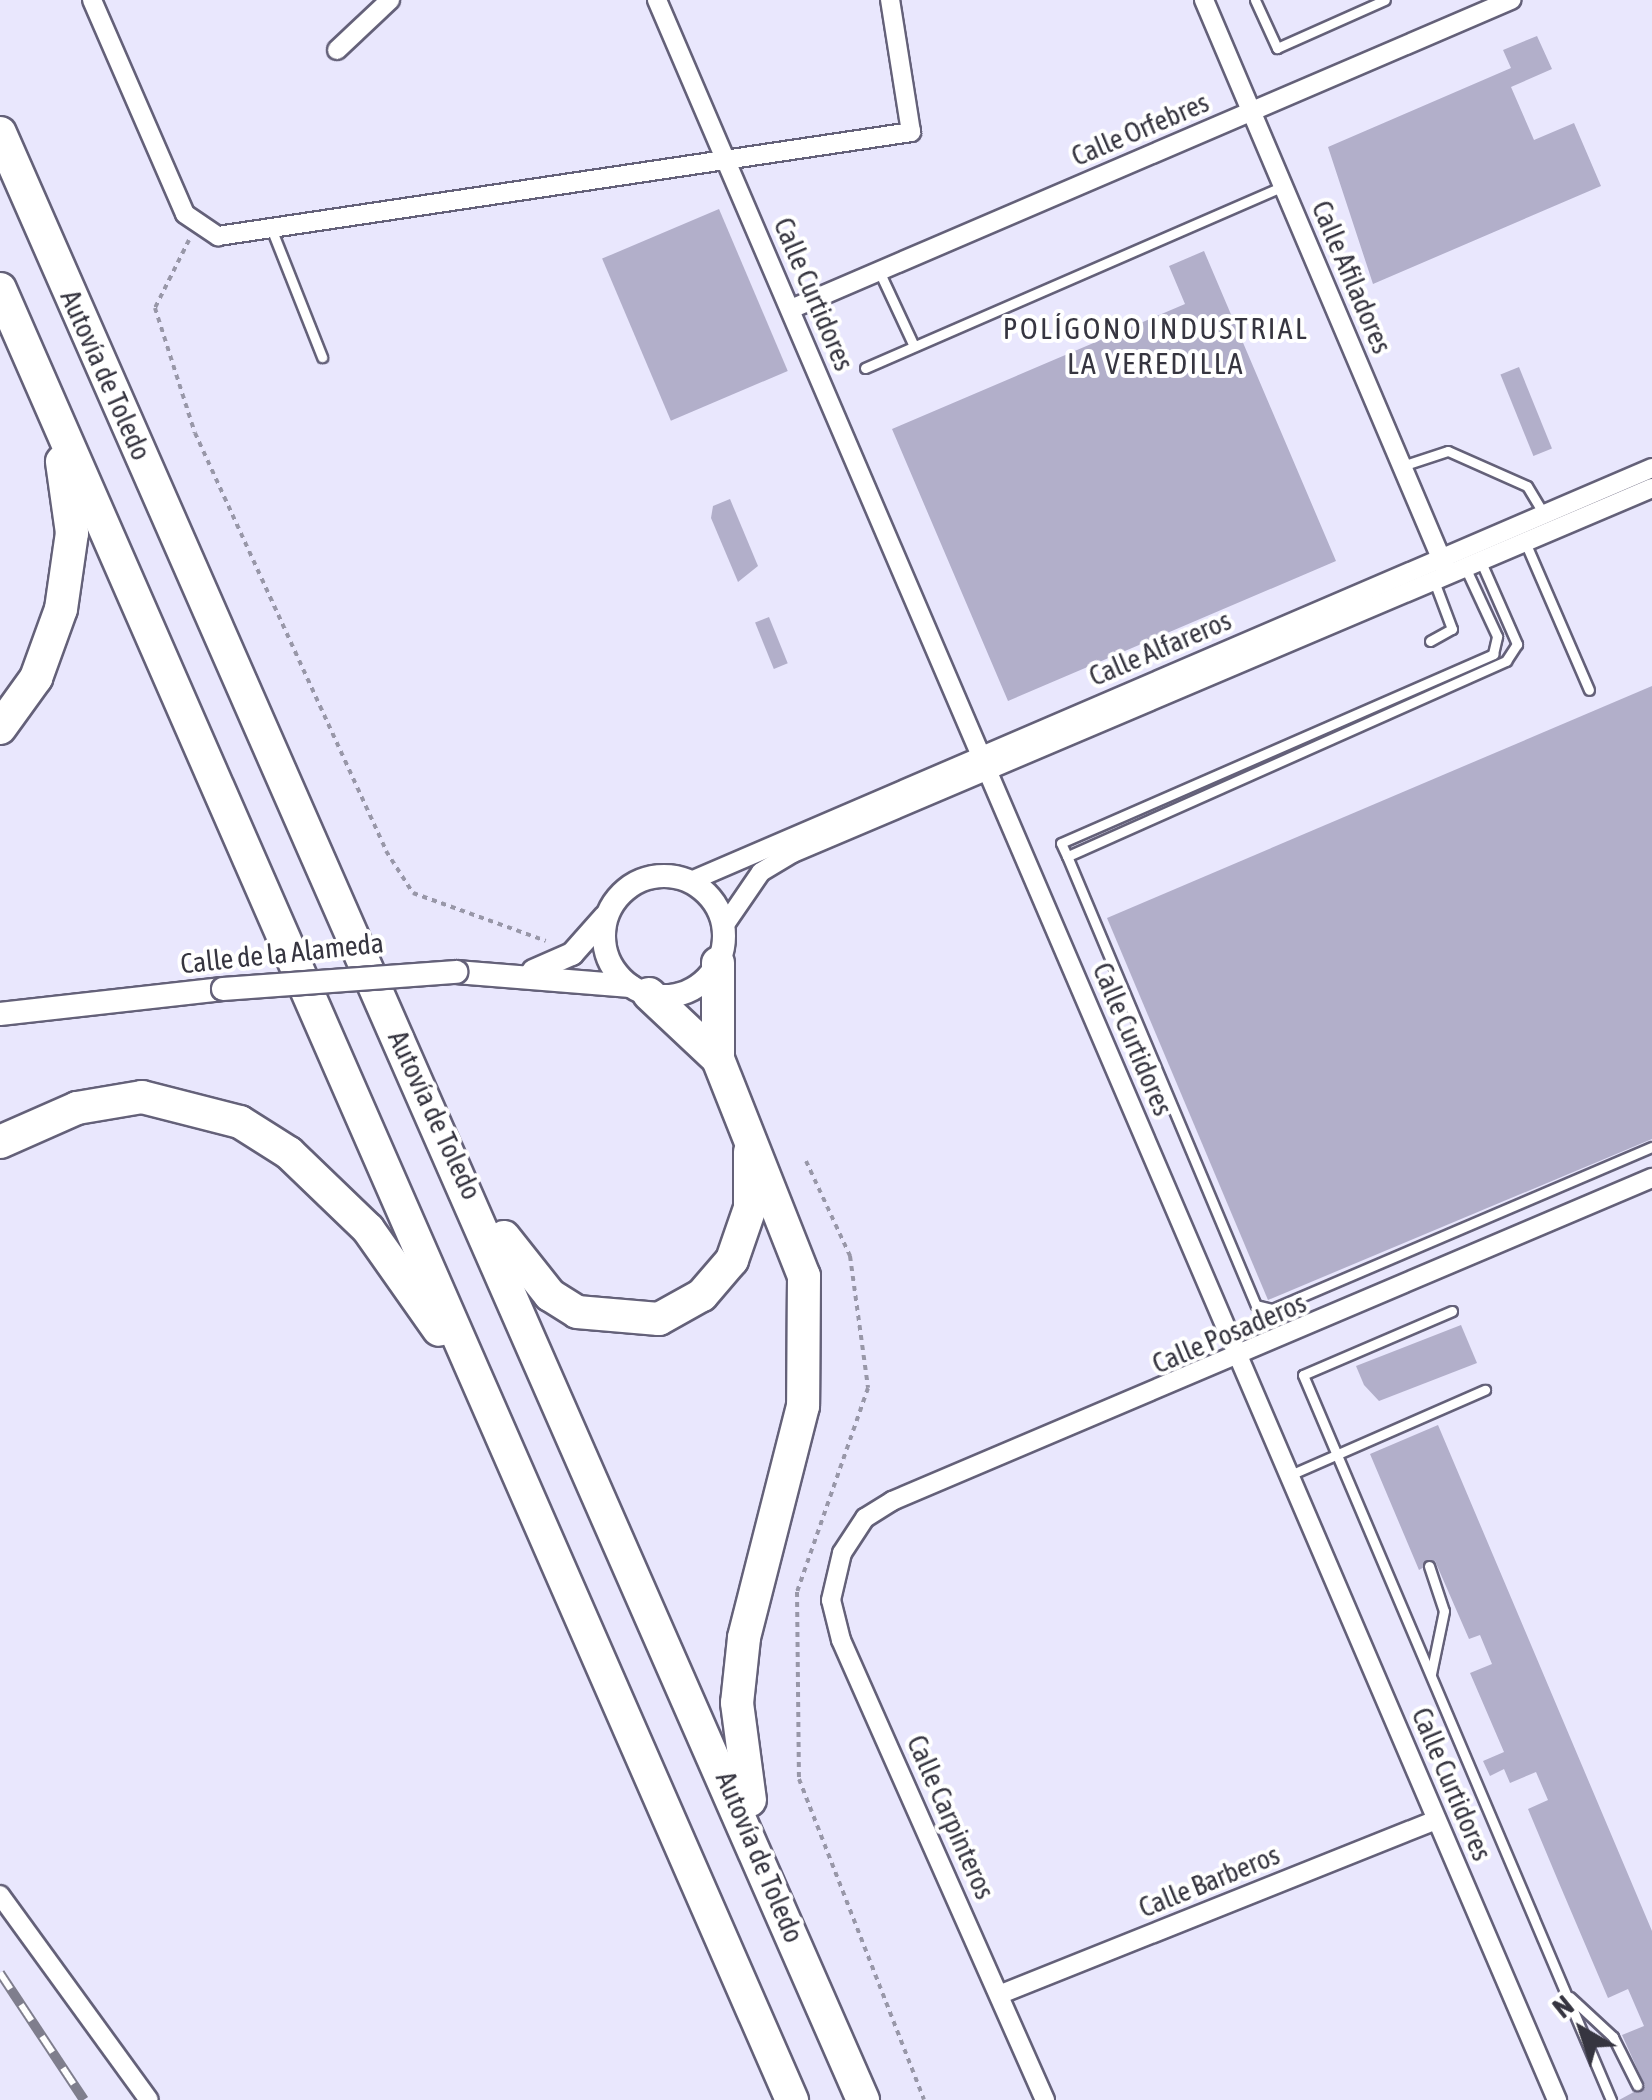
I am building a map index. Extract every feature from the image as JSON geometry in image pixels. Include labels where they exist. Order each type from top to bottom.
[{"type":"highway","name":"Autovía de Toledo","points":[[0,132],[475,1201],[748,1824],[863,2100]]},
{"type":"highway","points":[[0,288],[488,1396],[792,2100]]},
{"type":"highway","points":[[0,728],[36,678],[61,609],[72,533],[52,409]]},
{"type":"highway","points":[[718,964],[718,1059],[792,1232],[809,1317],[803,1406],[744,1638],[737,1703],[748,1824]]},
{"type":"highway","points":[[640,990],[718,1059]]},
{"type":"highway","points":[[0,1142],[77,1108],[142,1097],[240,1122],[289,1153],[368,1229],[410,1280],[468,1382],[488,1396]]},
{"type":"highway","points":[[475,1201],[550,1296],[605,1320],[658,1319],[702,1295],[732,1260],[750,1208],[749,1133]]},
{"type":"street","points":[[92,0],[198,229],[218,236],[911,132],[890,0]]},
{"type":"street","points":[[338,50],[390,0]]},
{"type":"street","name":"Calle Curtidores","points":[[657,0],[1557,2100]]},
{"type":"street","name":"Calle Afiladores","points":[[1204,0],[1402,466],[1454,568]]},
{"type":"street","name":"Calle Orfebres","points":[[791,308],[1512,0]]},
{"type":"street","name":"Calle Alfareros","points":[[724,926],[761,872],[793,853],[990,774],[1454,568],[1544,514],[1652,468]]},
{"type":"street","name":"Calle Alfareros","points":[[691,881],[982,754],[1652,488]]},
{"type":"street","points":[[691,881],[724,926],[718,964],[690,991],[640,990],[606,953],[608,913],[635,882],[691,881]]},
{"type":"street","name":"Calle de la Alameda","points":[[530,972],[572,954],[608,913]]},
{"type":"street","name":"Calle de la Alameda","points":[[0,1014],[223,989],[456,972],[530,972],[640,990]]},
{"type":"street","name":"Calle de la Alameda","points":[[0,1003],[41,1007]]},
{"type":"street","name":"Calle Posaderos","points":[[842,1552],[865,1518],[892,1502],[1240,1360],[1652,1178]]},
{"type":"street","name":"Calle Carpinteros","points":[[842,1552],[831,1600],[841,1640],[1045,2100]]},
{"type":"street","name":"Calle Barberos","points":[[1001,1994],[1437,1820]]},
{"type":"street","points":[[0,1894],[149,2100]]},
{"type":"lane","points":[[1255,0],[1277,48],[1385,0]]},
{"type":"lane","points":[[864,368],[1283,186]]},
{"type":"lane","points":[[271,228],[322,357]]},
{"type":"lane","points":[[880,271],[914,346]]},
{"type":"lane","points":[[1402,466],[1448,452],[1527,486],[1544,514]]},
{"type":"lane","points":[[1524,542],[1589,690]]},
{"type":"lane","points":[[1430,640],[1452,630],[1454,568]]},
{"type":"lane","points":[[1454,568],[1497,636],[1493,654],[1061,843],[1256,1305],[1272,1309],[1652,1147]]},
{"type":"lane","points":[[1067,856],[1506,661],[1517,644],[1454,568]]},
{"type":"lane","points":[[1452,1310],[1302,1375],[1611,2100]]},
{"type":"lane","points":[[1290,1474],[1486,1390]]},
{"type":"lane","points":[[1429,1566],[1444,1610],[1430,1676]]},
{"type":"lane","points":[[1565,1991],[1613,2037],[1637,2085]]},
{"type":"path","points":[[198,229],[155,308],[195,433],[386,851],[413,894],[551,942]]},
{"type":"building","points":[[1537,36],[1552,69],[1511,87],[1534,140],[1574,123],[1601,186],[1373,284],[1328,147],[1511,68],[1503,50]]},
{"type":"building","points":[[719,209],[788,371],[671,421],[602,259]]},
{"type":"building","points":[[1204,251],[1336,561],[1008,701],[892,429],[1185,304],[1169,266]]},
{"type":"building","points":[[1519,367],[1552,449],[1533,456],[1500,374]]},
{"type":"building","points":[[730,499],[758,566],[738,582],[711,518],[713,506]]},
{"type":"building","points":[[769,617],[788,663],[774,669],[755,623]]},
{"type":"building","points":[[1652,686],[1652,1139],[1268,1300],[1107,918]]},
{"type":"building","points":[[1461,1325],[1477,1363],[1379,1401],[1364,1385],[1356,1366]]},
{"type":"building","points":[[1438,1425],[1652,1931],[1652,2100],[1619,2100],[1645,2086],[1622,2035],[1644,2026],[1628,1989],[1608,1998],[1559,1883],[1528,1809],[1548,1800],[1536,1772],[1510,1783],[1504,1769],[1490,1776],[1483,1761],[1504,1752],[1470,1673],[1492,1664],[1480,1635],[1469,1639],[1435,1561],[1419,1570],[1370,1454]]},
{"type":"railway","points":[[0,1973],[84,2100]]},
{"type":"district","name":"POLÍGONO INDUSTRIAL LA VEREDILLA","points":[[1156,345]]}]
